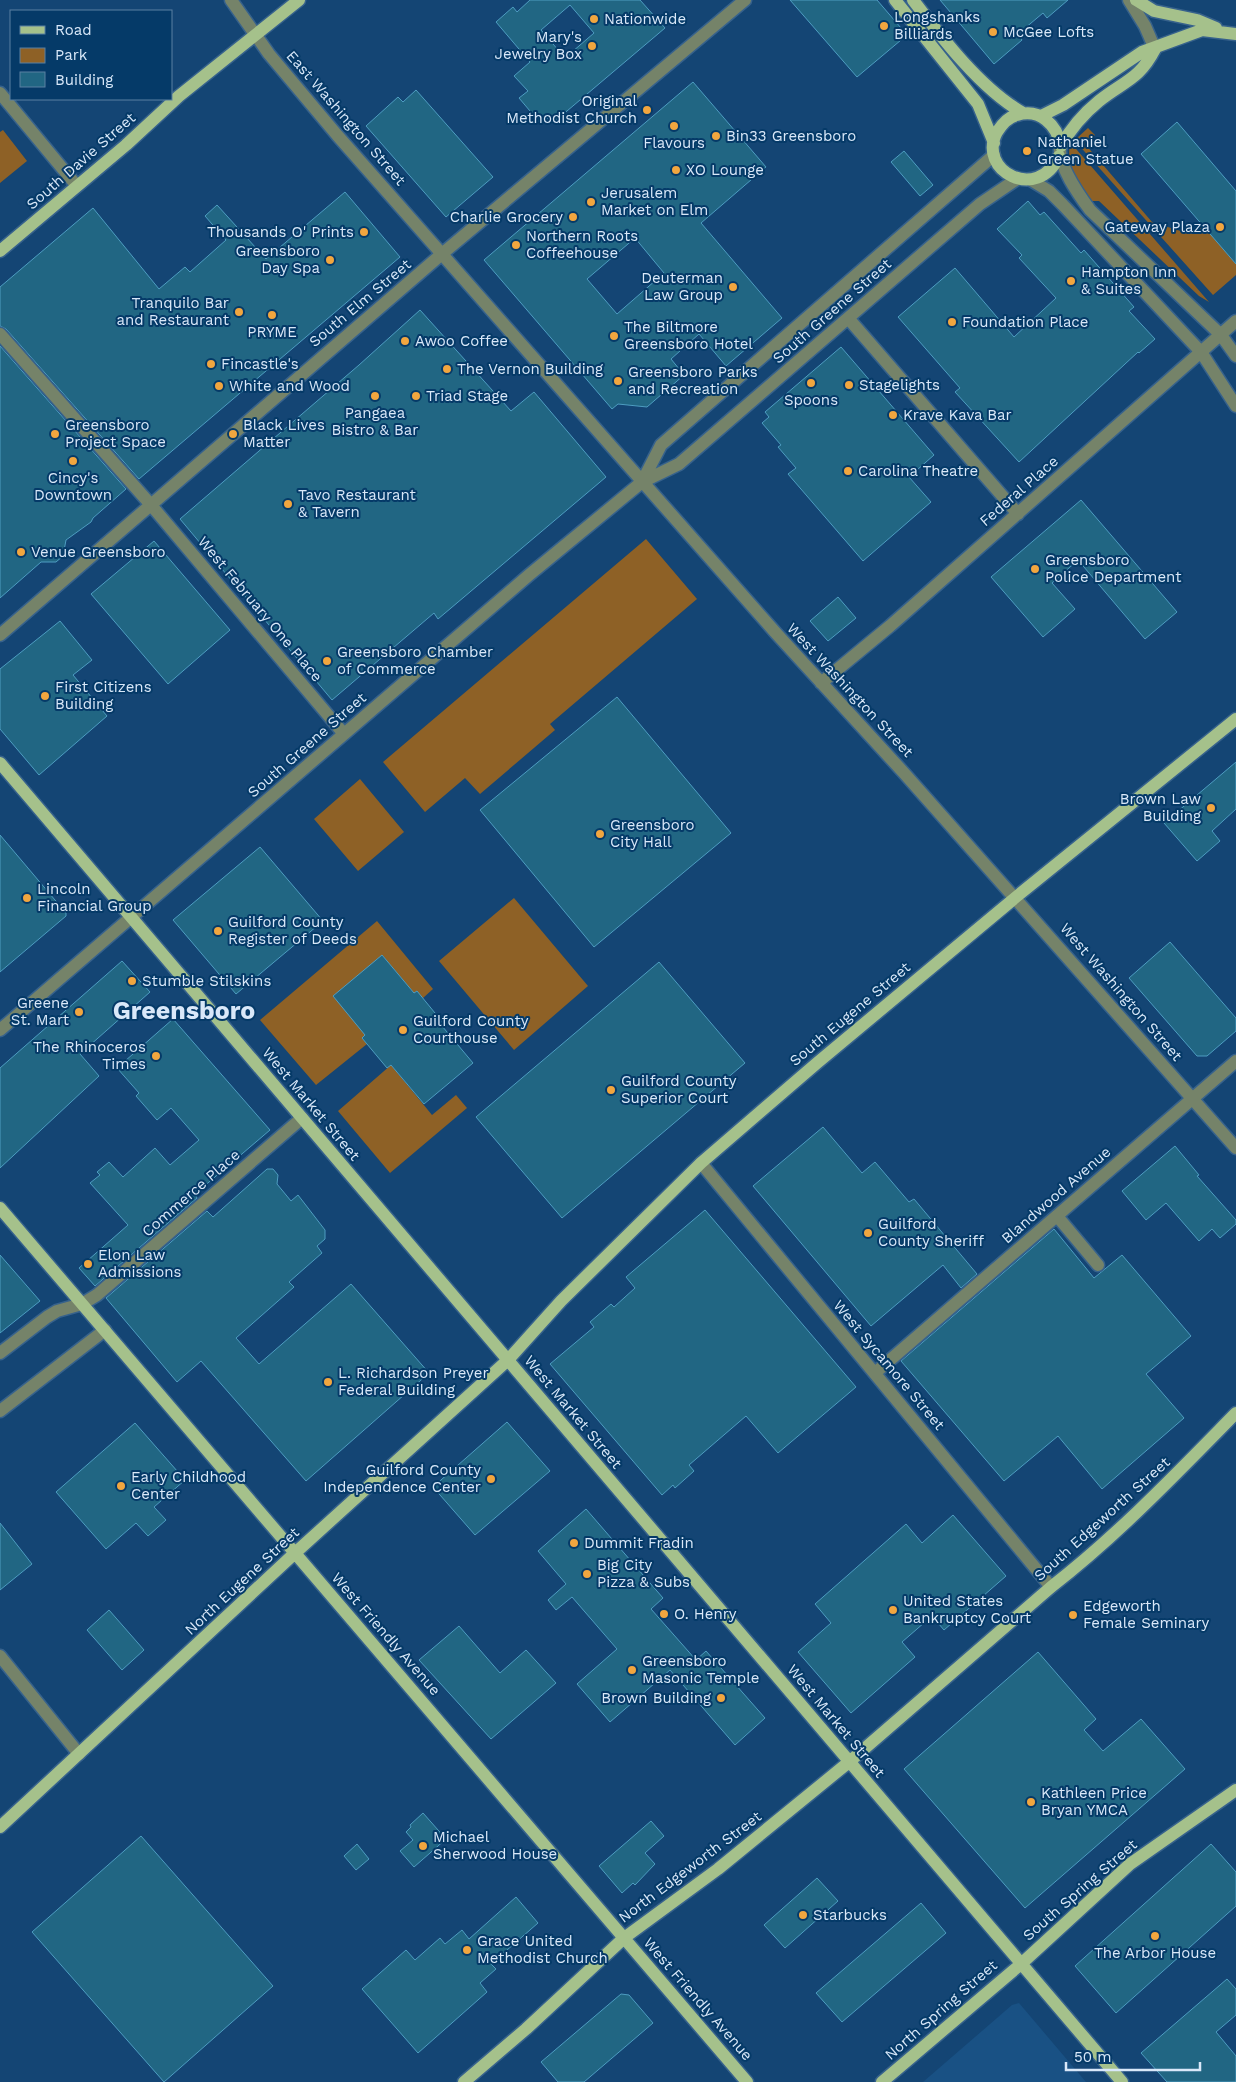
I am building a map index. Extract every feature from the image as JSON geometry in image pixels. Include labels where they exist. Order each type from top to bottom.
[{"type":"main road","name":"South Davie Street","points":[[0,251],[126,145],[179,96],[299,0]]},
{"type":"main road","points":[[895,0],[978,104],[1003,170],[1017,179],[1031,180],[1048,174],[1055,166],[1069,131],[1089,110],[1143,69],[1154,48]]},
{"type":"main road","points":[[913,0],[967,65],[993,92],[1006,103],[1023,113],[1041,116],[1053,126],[1058,135],[1060,151]]},
{"type":"main road","points":[[1136,0],[1154,11],[1197,20],[1231,33]]},
{"type":"main road","points":[[1041,116],[1064,106],[1142,52],[1202,30],[1231,33]]},
{"type":"main road","points":[[994,149],[1000,127],[1006,120],[1023,113]]},
{"type":"main road","name":"South Eugene Street","points":[[508,1360],[561,1301],[701,1163],[817,1063],[1016,897],[1236,718]]},
{"type":"main road","name":"West Market Street","points":[[0,763],[1122,2082]]},
{"type":"main road","name":"West Friendly Avenue","points":[[0,1208],[747,2082]]},
{"type":"main road","name":"North Eugene Street","points":[[0,1827],[295,1553],[508,1360]]},
{"type":"main road","name":"South Edgeworth Street","points":[[850,1762],[1051,1587],[1079,1565],[1151,1499],[1236,1413]]},
{"type":"main road","name":"North Edgeworth Street","points":[[464,2082],[526,2029],[624,1938],[718,1870],[850,1762]]},
{"type":"main road","name":"South Spring Street","points":[[1021,1964],[1130,1864],[1236,1790]]},
{"type":"main road","name":"North Spring Street","points":[[882,2082],[1021,1964]]},
{"type":"street","name":"East Washington Street","points":[[231,0],[255,34],[337,134],[443,253]]},
{"type":"street","name":"South Elm Street","points":[[0,635],[443,253],[745,0]]},
{"type":"street","points":[[1129,0],[1154,48]]},
{"type":"street","points":[[0,93],[77,186]]},
{"type":"street","name":"South Greene Street","points":[[642,482],[661,445],[994,149]]},
{"type":"street","points":[[1060,151],[1078,192],[1101,222],[1221,335],[1236,356]]},
{"type":"street","name":"South Greene Street","points":[[0,1030],[529,575],[642,482],[679,464],[980,204],[1017,179]]},
{"type":"street","points":[[1031,180],[1049,191],[1063,205],[1202,352],[1236,406]]},
{"type":"street","name":"West Washington Street","points":[[443,253],[642,482],[821,683],[1016,897],[1236,1148]]},
{"type":"street","points":[[848,318],[1018,514]]},
{"type":"street","name":"Federal Place","points":[[821,683],[890,626],[1236,321]]},
{"type":"street","name":"West February One Place","points":[[0,334],[151,504],[344,734]]},
{"type":"street","name":"Blandwood Avenue","points":[[875,1373],[1236,1061]]},
{"type":"street","name":"Commerce Place","points":[[0,1353],[47,1316],[82,1304],[97,1295],[302,1118]]},
{"type":"street","name":"West Sycamore Street","points":[[701,1163],[1051,1587]]},
{"type":"street","points":[[1057,1216],[1098,1265]]},
{"type":"street","points":[[0,1411],[104,1330]]},
{"type":"street","points":[[0,1656],[79,1754]]},
{"type":"shaded area","points":[[1019,2003],[1086,2082],[923,2082],[1012,2005]]},
{"type":"green space","points":[[1088,128],[1095,135],[1085,144],[1152,222],[1190,234],[1202,224],[1236,264],[1236,275],[1213,295],[1076,142],[1077,138]]},
{"type":"green space","points":[[3,130],[27,161],[0,183],[0,132]]},
{"type":"green space","points":[[1070,142],[1209,302],[1199,296],[1099,201],[1090,201],[1071,166]]},
{"type":"green space","points":[[646,539],[697,599],[550,724],[555,730],[480,794],[465,778],[425,812],[383,762]]},
{"type":"green space","points":[[360,779],[404,832],[358,871],[314,819]]},
{"type":"green space","points":[[514,898],[588,986],[514,1050],[439,961]]},
{"type":"green space","points":[[377,921],[433,989],[423,998],[414,993],[382,955],[365,1035],[362,1038],[367,1044],[316,1085],[260,1020]]},
{"type":"green space","points":[[391,1065],[432,1115],[456,1095],[467,1108],[390,1173],[338,1111]]},
{"type":"building","points":[[530,0],[640,0],[665,28],[554,122],[549,117],[541,124],[519,98],[528,91],[514,76],[530,62],[496,22],[513,7],[517,12]],"holes":[[[570,5],[594,33],[565,58],[541,30]]]},
{"type":"building","points":[[790,0],[877,0],[907,35],[857,77]]},
{"type":"building","name":"McGee Lofts","points":[[940,0],[1068,0],[1047,18],[1043,13],[1018,34],[1022,40],[994,64]]},
{"type":"building","points":[[693,82],[766,167],[701,223],[782,318],[726,366],[699,334],[671,359],[684,375],[647,407],[618,404],[612,409],[484,260]],"holes":[[[635,238],[664,273],[617,314],[587,279]]]},
{"type":"building","points":[[416,90],[493,177],[446,217],[366,126],[398,97],[403,102]]},
{"type":"building","name":"Gateway Plaza","points":[[1177,122],[1236,191],[1236,264],[1141,154]]},
{"type":"building","points":[[904,151],[933,185],[920,196],[891,162]]},
{"type":"building","points":[[345,192],[400,257],[139,479],[6,329],[0,326],[0,287],[93,208],[159,289],[185,267],[190,272],[226,240],[205,216],[217,205],[266,259]]},
{"type":"building","points":[[1028,201],[1040,215],[1044,212],[1081,253],[1084,250],[1134,307],[1129,311],[1155,339],[1138,352],[1019,462],[955,392],[960,388],[898,317],[955,268],[1014,337],[1056,298],[1019,258],[1022,255],[997,229]]},
{"type":"building","points":[[420,310],[511,411],[534,392],[606,477],[438,619],[434,613],[332,700],[180,519]]},
{"type":"building","points":[[0,346],[126,489],[93,518],[91,522],[66,540],[63,556],[56,562],[41,562],[0,598]]},
{"type":"building","name":"Carolina Theatre","points":[[841,347],[934,455],[909,477],[931,502],[863,561],[788,474],[796,468],[778,447],[781,445],[762,423],[769,417],[765,412]]},
{"type":"building","name":"Greensboro Police Department","points":[[1081,500],[1177,612],[1145,639],[1078,560],[1052,583],[1075,609],[1043,637],[991,577]]},
{"type":"building","points":[[154,541],[230,630],[168,684],[91,594]]},
{"type":"building","points":[[838,597],[856,618],[828,641],[810,621]]},
{"type":"building","name":"First Citizens Building","points":[[60,621],[92,660],[73,675],[107,716],[39,775],[0,729],[0,669]]},
{"type":"building","points":[[617,697],[731,833],[594,947],[480,810]]},
{"type":"building","points":[[1236,762],[1236,809],[1212,831],[1220,841],[1197,861],[1164,823]]},
{"type":"building","name":"Lincoln Financial Group","points":[[0,835],[66,913],[66,916],[0,972]]},
{"type":"building","points":[[260,847],[323,921],[236,994],[173,920]]},
{"type":"building","points":[[1170,942],[1236,1018],[1236,1031],[1207,1056],[1197,1056],[1129,978]]},
{"type":"building","name":"Guilford County Courthouse","points":[[382,955],[414,993],[417,991],[444,1024],[442,1026],[473,1063],[424,1104],[391,1065],[387,1068],[362,1038],[365,1035],[333,996]]},
{"type":"building","points":[[122,961],[150,992],[80,1054],[99,1076],[0,1168],[0,1068]]},
{"type":"building","name":"Guilford County Superior Court","points":[[659,962],[745,1063],[562,1218],[476,1117]]},
{"type":"building","points":[[173,1019],[270,1130],[195,1194],[197,1198],[95,1286],[79,1268],[128,1225],[90,1183],[100,1175],[97,1172],[109,1162],[123,1177],[155,1148],[170,1165],[199,1140],[171,1108],[157,1120],[136,1096],[139,1093],[117,1068]]},
{"type":"building","name":"Guilford County Sheriff","points":[[823,1127],[862,1173],[875,1162],[909,1202],[914,1199],[977,1274],[961,1288],[943,1265],[871,1326],[753,1186]]},
{"type":"building","points":[[1175,1146],[1199,1175],[1197,1176],[1236,1220],[1236,1224],[1220,1238],[1212,1229],[1199,1241],[1166,1203],[1146,1220],[1122,1191]]},
{"type":"building","points":[[267,1169],[273,1169],[278,1175],[277,1184],[291,1201],[298,1195],[325,1230],[325,1239],[317,1246],[322,1253],[289,1282],[294,1287],[236,1338],[259,1364],[351,1284],[429,1373],[306,1481],[201,1361],[177,1382],[106,1298],[207,1211],[213,1217]]},
{"type":"building","points":[[705,1210],[856,1387],[778,1453],[746,1416],[689,1465],[694,1471],[675,1488],[673,1485],[662,1495],[550,1364],[594,1327],[590,1322],[611,1304],[614,1307],[635,1288],[626,1277]]},
{"type":"building","points":[[1054,1229],[1094,1278],[1122,1255],[1191,1336],[1146,1374],[1184,1418],[1102,1489],[1058,1436],[1004,1481],[901,1361]]},
{"type":"building","points":[[0,1255],[40,1301],[0,1333]]},
{"type":"building","name":"Guilford County Independence Center","points":[[507,1422],[550,1471],[475,1535],[433,1487]]},
{"type":"building","name":"Early Childhood Center","points":[[135,1423],[185,1480],[154,1507],[166,1520],[148,1536],[136,1523],[106,1549],[56,1492]]},
{"type":"building","points":[[586,1509],[663,1598],[651,1609],[696,1660],[706,1651],[765,1718],[735,1745],[670,1670],[610,1722],[577,1684],[617,1649],[572,1597],[556,1610],[548,1600],[566,1584],[538,1551]]},
{"type":"building","name":"United States Bankruptcy Court","points":[[953,1515],[1006,1576],[944,1630],[932,1616],[902,1642],[915,1657],[851,1713],[798,1652],[831,1623],[815,1604],[906,1524],[922,1543]]},
{"type":"building","points":[[0,1523],[32,1564],[0,1590]]},
{"type":"building","points":[[109,1610],[144,1650],[122,1670],[87,1630]]},
{"type":"building","points":[[459,1626],[500,1673],[526,1650],[556,1683],[491,1739],[419,1660]]},
{"type":"building","points":[[1038,1652],[1096,1719],[1084,1730],[1103,1751],[1141,1719],[1185,1769],[1025,1908],[904,1769]]},
{"type":"building","name":"Michael Sherwood House","points":[[423,1813],[446,1839],[414,1867],[400,1851],[413,1840],[406,1832],[411,1827],[410,1825]]},
{"type":"building","points":[[651,1821],[664,1836],[645,1853],[655,1864],[635,1885],[633,1883],[622,1893],[599,1866]]},
{"type":"building","points":[[141,1836],[273,1986],[164,2082],[32,1932]]},
{"type":"building","points":[[357,1844],[369,1859],[356,1870],[344,1856]]},
{"type":"building","name":"The Arbor House","points":[[1211,1844],[1236,1872],[1236,1906],[1116,2013],[1075,1966]]},
{"type":"building","points":[[817,1878],[838,1901],[785,1948],[764,1925]]},
{"type":"building","points":[[516,1897],[538,1923],[491,1964],[496,1969],[480,1983],[487,1992],[418,2053],[362,1989],[406,1950],[415,1960],[440,1938],[445,1944],[462,1930],[469,1939]]},
{"type":"building","points":[[921,1903],[946,1933],[842,2022],[816,1993]]},
{"type":"building","points":[[1227,1979],[1236,1989],[1236,2015],[1216,2032],[1236,2056],[1236,2082],[1167,2082],[1141,2053]]},
{"type":"building","points":[[621,1994],[629,1995],[653,2023],[584,2082],[558,2082],[541,2062]]},
{"type":"place","name":"Nationwide","points":[[594,19]]},
{"type":"place","name":"Longshanks Billiards","points":[[884,26]]},
{"type":"place","name":"McGee Lofts","points":[[993,32]]},
{"type":"place","name":"Mary's Jewelry Box","points":[[592,46]]},
{"type":"place","name":"Original Methodist Church","points":[[647,110]]},
{"type":"place","name":"Flavours","points":[[674,126]]},
{"type":"place","name":"Bin33 Greensboro","points":[[716,136]]},
{"type":"place","name":"Nathaniel Green Statue","points":[[1027,151]]},
{"type":"place","name":"XO Lounge","points":[[676,170]]},
{"type":"place","name":"Jerusalem Market on Elm","points":[[591,202]]},
{"type":"place","name":"Charlie Grocery","points":[[573,217]]},
{"type":"place","name":"Gateway Plaza","points":[[1220,227]]},
{"type":"place","name":"Thousands O' Prints","points":[[364,232]]},
{"type":"place","name":"Northern Roots Coffeehouse","points":[[516,245]]},
{"type":"place","name":"Greensboro Day Spa","points":[[330,260]]},
{"type":"place","name":"Hampton Inn & Suites","points":[[1071,281]]},
{"type":"place","name":"Deuterman Law Group","points":[[733,287]]},
{"type":"place","name":"Tranquilo Bar and Restaurant","points":[[239,312]]},
{"type":"place","name":"PRYME","points":[[272,315]]},
{"type":"place","name":"Foundation Place","points":[[952,322]]},
{"type":"place","name":"The Biltmore Greensboro Hotel","points":[[614,336]]},
{"type":"place","name":"Awoo Coffee","points":[[405,341]]},
{"type":"place","name":"Fincastle's","points":[[211,364]]},
{"type":"place","name":"The Vernon Building","points":[[447,369]]},
{"type":"place","name":"Greensboro Parks and Recreation","points":[[618,381]]},
{"type":"place","name":"Spoons","points":[[811,383]]},
{"type":"place","name":"Stagelights","points":[[849,385]]},
{"type":"place","name":"White and Wood","points":[[219,386]]},
{"type":"place","name":"Pangaea Bistro & Bar","points":[[375,396]]},
{"type":"place","name":"Triad Stage","points":[[416,396]]},
{"type":"place","name":"Krave Kava Bar","points":[[893,415]]},
{"type":"place","name":"Greensboro Project Space","points":[[55,434]]},
{"type":"place","name":"Black Lives Matter","points":[[233,434]]},
{"type":"place","name":"Cincy's Downtown","points":[[73,461]]},
{"type":"place","name":"Carolina Theatre","points":[[848,471]]},
{"type":"place","name":"Tavo Restaurant & Tavern","points":[[288,504]]},
{"type":"place","name":"Venue Greensboro","points":[[21,552]]},
{"type":"place","name":"Greensboro Police Department","points":[[1035,569]]},
{"type":"place","name":"Greensboro Chamber of Commerce","points":[[327,661]]},
{"type":"place","name":"First Citizens Building","points":[[45,696]]},
{"type":"place","name":"Brown Law Building","points":[[1211,808]]},
{"type":"place","name":"Greensboro City Hall","points":[[600,834]]},
{"type":"place","name":"Lincoln Financial Group","points":[[27,898]]},
{"type":"place","name":"Guilford County Register of Deeds","points":[[218,931]]},
{"type":"place","name":"Stumble Stilskins","points":[[132,981]]},
{"type":"place","name":"Greene St. Mart","points":[[79,1012]]},
{"type":"place","name":"Guilford County Courthouse","points":[[403,1030]]},
{"type":"place","name":"The Rhinoceros Times","points":[[156,1056]]},
{"type":"place","name":"Guilford County Superior Court","points":[[611,1090]]},
{"type":"place","name":"Guilford County Sheriff","points":[[868,1233]]},
{"type":"place","name":"Elon Law Admissions","points":[[88,1264]]},
{"type":"place","name":"L. Richardson Preyer Federal Building","points":[[328,1382]]},
{"type":"place","name":"Guilford County Independence Center","points":[[491,1479]]},
{"type":"place","name":"Early Childhood Center","points":[[121,1486]]},
{"type":"place","name":"Dummit Fradin","points":[[574,1543]]},
{"type":"place","name":"Big City Pizza & Subs","points":[[587,1574]]},
{"type":"place","name":"United States Bankruptcy Court","points":[[893,1610]]},
{"type":"place","name":"O. Henry","points":[[664,1614]]},
{"type":"place","name":"Edgeworth Female Seminary","points":[[1073,1615]]},
{"type":"place","name":"Greensboro Masonic Temple","points":[[632,1670]]},
{"type":"place","name":"Brown Building","points":[[721,1698]]},
{"type":"place","name":"Kathleen Price Bryan YMCA","points":[[1031,1802]]},
{"type":"place","name":"Michael Sherwood House","points":[[423,1846]]},
{"type":"place","name":"Starbucks","points":[[803,1915]]},
{"type":"place","name":"The Arbor House","points":[[1155,1936]]},
{"type":"place","name":"Grace United Methodist Church","points":[[467,1950]]},
{"type":"district","name":"Greensboro","points":[[184,1010]]}]
